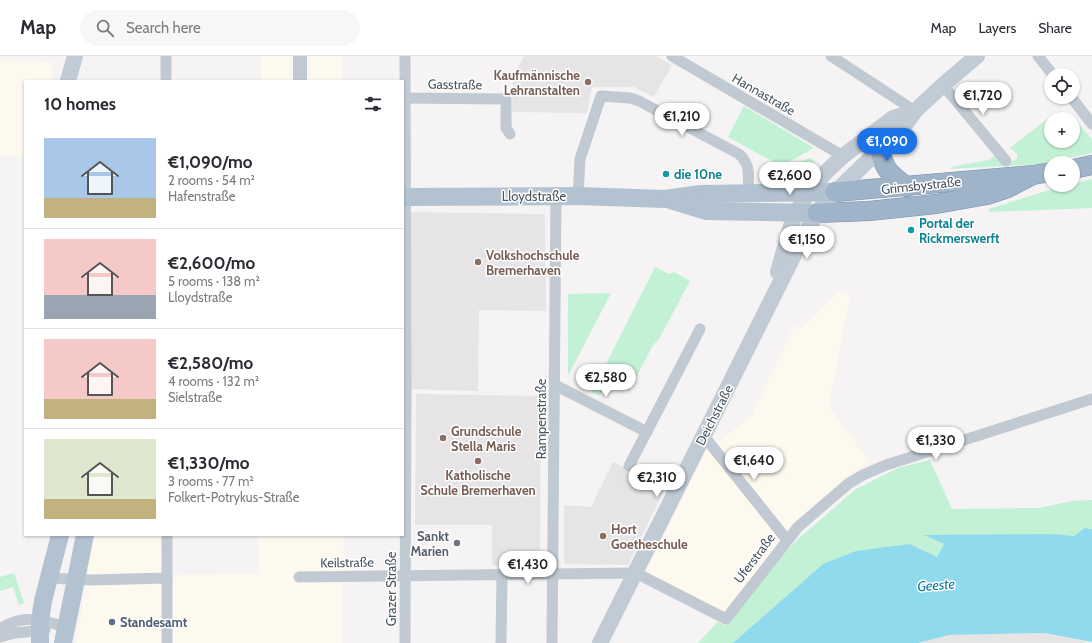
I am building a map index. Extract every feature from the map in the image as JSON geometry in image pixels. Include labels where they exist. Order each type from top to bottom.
[{"type":"highway","points":[[880,150],[884,166],[907,187]]},
{"type":"highway","points":[[1080,168],[1092,166]]},
{"type":"highway","name":"Grimsbystraße","points":[[835,192],[907,187],[1042,174]]},
{"type":"highway","name":"Grimsbystraße","points":[[816,213],[869,211],[936,204],[987,195],[1042,174]]},
{"type":"main road","points":[[68,80],[76,56]]},
{"type":"main road","points":[[76,56],[80,80]]},
{"type":"main road","name":"Deichstraße","points":[[600,643],[816,213],[835,192],[905,125],[915,111],[969,58]]},
{"type":"main road","name":"Deichstraße","points":[[774,295],[779,266],[796,214],[808,193],[825,173],[843,156],[893,118],[915,111]]},
{"type":"main road","name":"Grimsbystraße","points":[[808,193],[835,192]]},
{"type":"main road","name":"Lloydstraße","points":[[404,197],[578,196],[665,199],[706,211],[808,193]]},
{"type":"main road","points":[[749,203],[796,214],[816,213]]},
{"type":"main road","points":[[40,632],[48,578],[60,536]]},
{"type":"main road","points":[[65,635],[85,536]]},
{"type":"street","points":[[166,56],[166,80]]},
{"type":"street","points":[[300,56],[300,80]]},
{"type":"street","name":"Grazer Straße","points":[[405,56],[405,643]]},
{"type":"street","name":"Hannastraße","points":[[674,56],[843,156]]},
{"type":"street","points":[[831,56],[915,111]]},
{"type":"street","points":[[1038,56],[1047,68]]},
{"type":"street","points":[[942,85],[1006,161]]},
{"type":"street","points":[[578,196],[580,159],[601,96],[630,98],[639,101],[739,154],[748,166],[749,203]]},
{"type":"street","name":"Gasstraße","points":[[404,98],[506,99],[506,128],[510,134]]},
{"type":"street","points":[[1076,104],[1092,124]]},
{"type":"street","name":"Rampenstraße","points":[[552,643],[554,574],[556,196]]},
{"type":"street","points":[[629,466],[700,329]]},
{"type":"street","points":[[555,385],[646,432]]},
{"type":"street","points":[[787,540],[798,527],[848,484],[862,475],[886,465],[1092,399]]},
{"type":"street","name":"Uferstraße","points":[[636,573],[726,619],[787,540],[704,436]]},
{"type":"street","points":[[167,536],[167,643]]},
{"type":"street","name":"Keilstraße","points":[[299,577],[636,573]]},
{"type":"street","points":[[501,643],[502,574]]},
{"type":"street","points":[[48,578],[76,580],[167,578]]},
{"type":"street","points":[[0,629],[7,624],[27,618],[40,632]]},
{"type":"street","points":[[0,638],[15,633],[40,632],[65,635]]},
{"type":"shaded area","points":[[261,56],[342,56],[342,80],[261,80]]},
{"type":"shaded area","name":"Kaufmännische Lehranstalten","points":[[524,56],[656,56],[672,65],[654,97],[634,87],[592,87],[587,113],[512,112],[513,77]]},
{"type":"shaded area","points":[[0,59],[53,62],[52,80],[24,80],[24,156],[0,156]]},
{"type":"shaded area","name":"Volkshochschule Bremerhaven","points":[[411,212],[545,214],[546,311],[479,310],[478,391],[410,389]]},
{"type":"shaded area","points":[[840,291],[850,294],[829,406],[869,462],[847,477],[797,520],[718,622],[638,580],[706,440],[720,441],[753,415],[753,412],[794,326],[802,328]]},
{"type":"shaded area","name":"Katholische Schule Bremerhaven","points":[[416,394],[541,396],[540,565],[492,565],[492,525],[415,525]]},
{"type":"shaded area","name":"Hort Goetheschule","points":[[613,462],[665,488],[628,565],[564,564],[564,505],[591,507]]},
{"type":"shaded area","points":[[94,536],[161,536],[162,575],[259,574],[259,536],[344,536],[342,643],[76,643]]},
{"type":"shaded area","points":[[1044,633],[1092,643],[918,643],[949,635]]},
{"type":"green space","points":[[744,106],[814,148],[781,166],[728,137]]},
{"type":"green space","points":[[1044,121],[1044,148],[1080,148],[1080,125],[1092,140],[1092,153],[1078,156],[1044,156],[1044,163],[1040,164],[950,169],[955,166],[988,160],[996,155],[1006,163],[1017,159],[1017,154],[1010,148]]},
{"type":"green space","points":[[810,158],[815,161],[800,171],[770,179],[769,175]]},
{"type":"green space","points":[[1092,179],[1092,208],[989,212],[989,209],[1044,192],[1080,192],[1080,182]]},
{"type":"green space","points":[[655,267],[669,274],[674,272],[690,281],[659,339],[653,345],[629,391],[608,380],[600,396],[592,392]]},
{"type":"green space","points":[[611,293],[568,376],[568,294]]},
{"type":"green space","points":[[930,460],[952,509],[1039,508],[1072,501],[1092,500],[1092,529],[1085,528],[1074,536],[925,535],[944,544],[937,557],[910,544],[823,564],[733,643],[698,643],[718,622],[726,626],[772,566],[798,539],[856,489],[898,468]]},
{"type":"green space","points":[[14,573],[24,603],[19,605],[13,587],[0,591],[0,577]]},
{"type":"water","name":"Geeste","points":[[1085,528],[1092,529],[1092,642],[1044,633],[949,635],[918,643],[733,643],[823,564],[856,551],[910,544],[937,557],[944,544],[924,535],[1051,534],[1074,536]]},
{"type":"place","name":"Kaufmännische Lehranstalten","points":[[588,82]]},
{"type":"place","name":"die 10ne","points":[[666,174]]},
{"type":"place","name":"Portal der Rickmerswerft","points":[[911,230]]},
{"type":"place","name":"Volkshochschule Bremerhaven","points":[[478,262]]},
{"type":"place","name":"Grundschule Stella Maris","points":[[443,438]]},
{"type":"place","name":"Katholische Schule Bremerhaven","points":[[478,461]]},
{"type":"place","name":"Hort Goetheschule","points":[[603,536]]},
{"type":"place","name":"Sankt Marien","points":[[457,543]]},
{"type":"place","name":"Standesamt","points":[[112,622]]}]
